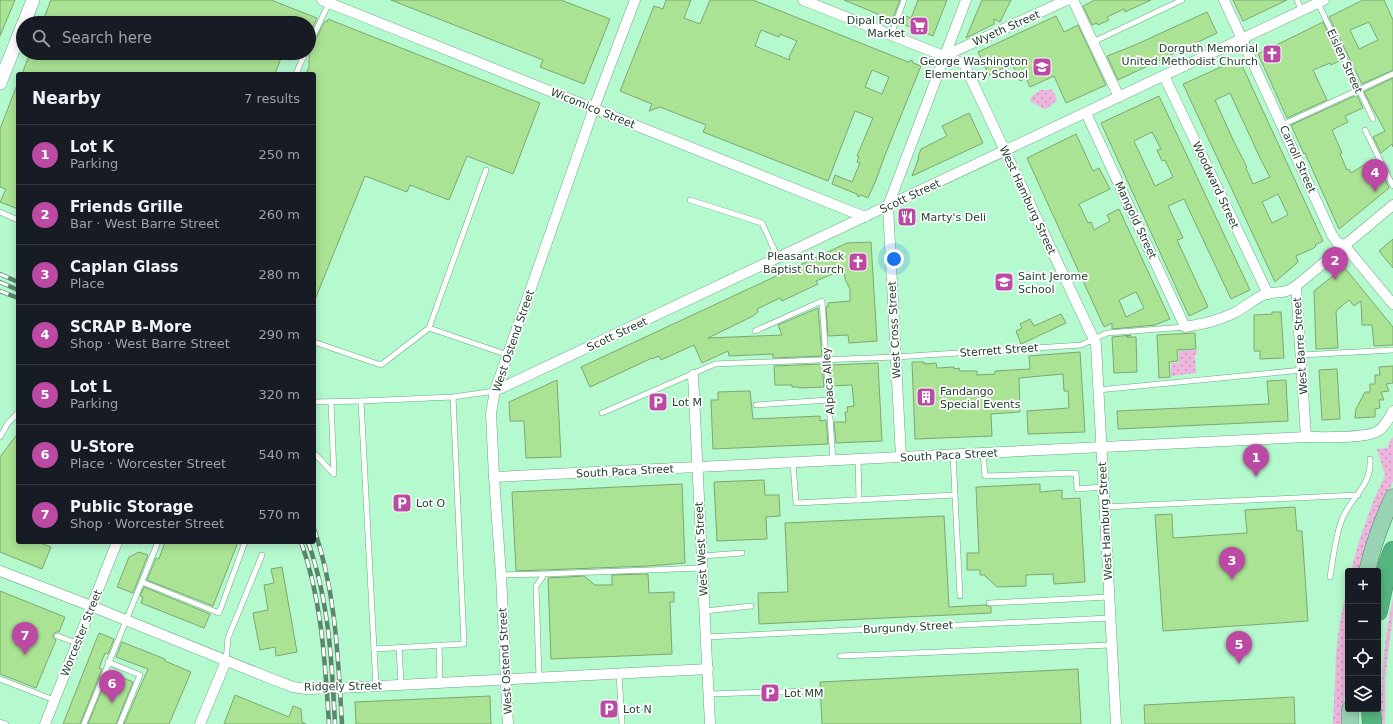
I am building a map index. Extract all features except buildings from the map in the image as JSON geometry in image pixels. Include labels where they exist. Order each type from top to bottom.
[{"type":"highway","points":[[1379,604],[1388,564],[1393,551]]},
{"type":"highway","points":[[1371,712],[1372,724]]},
{"type":"main road","points":[[1368,568],[1386,511],[1393,496]]},
{"type":"main road","points":[[1350,712],[1350,724]]},
{"type":"street","points":[[26,16],[33,0]]},
{"type":"street","name":"West Hamburg Street","points":[[803,0],[964,64],[1096,344],[1116,724]]},
{"type":"street","name":"West Cross Street","points":[[901,457],[888,206],[966,0]]},
{"type":"street","name":"Wyeth Street","points":[[944,56],[1067,0]]},
{"type":"street","points":[[1073,0],[1118,97]]},
{"type":"street","name":"Carroll Street","points":[[1224,0],[1332,235],[1337,242],[1344,246],[1393,304]]},
{"type":"street","name":"West Ostend Street","points":[[508,724],[491,413],[495,391],[632,1]]},
{"type":"street","name":"Wicomico Street","points":[[325,2],[865,217]]},
{"type":"street","name":"Scott Street","points":[[495,391],[1321,2]]},
{"type":"street","points":[[0,83],[16,42]]},
{"type":"street","name":"Woodward Street","points":[[1164,76],[1268,294]]},
{"type":"street","name":"Mangold Street","points":[[1086,113],[1185,327]]},
{"type":"street","name":"West Barre Street","points":[[1306,437],[1296,286],[1393,205]]},
{"type":"street","name":"Sterrett Street","points":[[1185,327],[1220,319],[1268,294],[1289,291],[1296,286]]},
{"type":"street","name":"West West Street","points":[[693,375],[710,724]]},
{"type":"street","name":"South Paca Street","points":[[494,478],[1306,437],[1359,436],[1374,433],[1382,428],[1393,412]]},
{"type":"street","name":"Worcester Street","points":[[45,724],[116,544]]},
{"type":"street","name":"Ridgely Street","points":[[0,571],[293,686],[306,689],[708,668]]},
{"type":"street","points":[[200,724],[226,660]]},
{"type":"lane","points":[[890,35],[904,0]]},
{"type":"lane","points":[[1093,42],[1182,0]]},
{"type":"lane","points":[[1297,0],[1302,11]]},
{"type":"lane","points":[[316,26],[325,2]]},
{"type":"lane","name":"Eislen Street","points":[[1321,2],[1373,119]]},
{"type":"lane","points":[[297,72],[302,60]]},
{"type":"lane","points":[[1282,125],[1393,74]]},
{"type":"lane","points":[[1365,130],[1393,186]]},
{"type":"lane","points":[[316,343],[381,365],[429,328],[486,170]]},
{"type":"lane","points":[[690,200],[762,223],[778,258]]},
{"type":"lane","points":[[0,212],[16,219]]},
{"type":"lane","name":"Alpaca Alley","points":[[755,331],[822,301],[833,461]]},
{"type":"lane","name":"Sterrett Street","points":[[602,414],[715,364],[896,357],[1081,345],[1108,333],[1185,327]]},
{"type":"lane","points":[[429,328],[508,355]]},
{"type":"lane","points":[[1300,355],[1393,350]]},
{"type":"lane","points":[[1098,390],[1302,370]]},
{"type":"lane","points":[[316,402],[453,397],[495,391]]},
{"type":"lane","points":[[374,649],[464,644],[453,397]]},
{"type":"lane","points":[[756,405],[829,400]]},
{"type":"lane","points":[[361,401],[376,686]]},
{"type":"lane","points":[[316,456],[334,474],[331,402]]},
{"type":"lane","points":[[0,437],[8,423],[16,416]]},
{"type":"lane","points":[[984,453],[985,476],[1076,472],[1077,489],[1103,487]]},
{"type":"lane","points":[[953,455],[960,596]]},
{"type":"lane","points":[[1330,577],[1341,522],[1347,508],[1366,484],[1371,469],[1370,458]]},
{"type":"lane","points":[[858,459],[859,500]]},
{"type":"lane","points":[[794,463],[796,503],[955,495]]},
{"type":"lane","points":[[1104,507],[1358,495]]},
{"type":"lane","points":[[84,724],[157,544]]},
{"type":"lane","points":[[142,582],[219,613],[243,544]]},
{"type":"lane","points":[[702,556],[742,553]]},
{"type":"lane","points":[[226,660],[228,638],[262,555]]},
{"type":"lane","points":[[501,575],[702,568]]},
{"type":"lane","points":[[539,678],[536,586],[543,574]]},
{"type":"lane","points":[[989,603],[1109,597]]},
{"type":"lane","points":[[705,611],[751,606]]},
{"type":"lane","name":"Burgundy Street","points":[[706,636],[1110,618]]},
{"type":"lane","points":[[57,636],[77,643]]},
{"type":"lane","points":[[439,645],[440,683]]},
{"type":"lane","points":[[840,656],[1112,645]]},
{"type":"lane","points":[[399,647],[401,685]]},
{"type":"lane","points":[[108,662],[140,675],[120,724]]},
{"type":"lane","points":[[619,673],[622,724]]},
{"type":"lane","points":[[0,679],[54,700]]},
{"type":"lane","points":[[709,694],[810,691]]},
{"type":"lane","points":[[0,722],[6,724]]},
{"type":"shaded area","points":[[1052,89],[1057,100],[1048,108],[1044,109],[1031,102],[1031,97],[1040,90]]},
{"type":"shaded area","points":[[1197,350],[1197,354],[1195,355],[1196,373],[1171,376],[1171,363],[1179,363],[1179,351]]},
{"type":"shaded area","points":[[1393,437],[1393,481],[1373,530],[1362,568],[1352,568],[1359,541],[1373,502],[1385,475],[1377,449],[1388,448],[1389,442]]},
{"type":"shaded area","points":[[1345,597],[1344,724],[1333,724],[1336,654]]},
{"type":"shaded area","points":[[1393,598],[1393,615],[1385,678],[1385,724],[1381,724],[1381,692],[1387,630]]},
{"type":"railway","points":[[0,274],[16,281]]},
{"type":"railway","points":[[0,282],[16,289]]},
{"type":"railway","points":[[0,291],[16,297]]},
{"type":"railway","points":[[316,536],[327,577],[335,625],[342,724]]},
{"type":"railway","points":[[302,544],[314,586],[318,609],[324,655],[329,724]]},
{"type":"railway","points":[[309,544],[321,586],[325,609],[331,655],[335,724]]},
{"type":"place","name":"Dipal Food Market","points":[[919,26]]},
{"type":"place","name":"Dorguth Memorial United Methodist Church","points":[[1272,54]]},
{"type":"place","name":"George Washington Elementary School","points":[[1042,67]]},
{"type":"place","name":"SCRAP B-More","points":[[1375,192]]},
{"type":"place","name":"Marty's Deli","points":[[907,217]]},
{"type":"place","name":"Pleasant Rock Baptist Church","points":[[858,262]]},
{"type":"place","name":"Friends Grille","points":[[1335,280]]},
{"type":"place","name":"Saint Jerome School","points":[[1004,282]]},
{"type":"place","name":"Fandango Special Events","points":[[926,397]]},
{"type":"place","name":"Lot M","points":[[658,402]]},
{"type":"place","name":"Lot K","points":[[1256,477]]},
{"type":"place","name":"Lot O","points":[[402,503]]},
{"type":"place","name":"Caplan Glass","points":[[1232,580]]},
{"type":"place","name":"Public Storage","points":[[25,655]]},
{"type":"place","name":"Lot L","points":[[1239,664]]},
{"type":"place","name":"Lot MM","points":[[770,693]]},
{"type":"place","name":"U-Store","points":[[112,703]]},
{"type":"place","name":"Lot N","points":[[609,709]]}]
